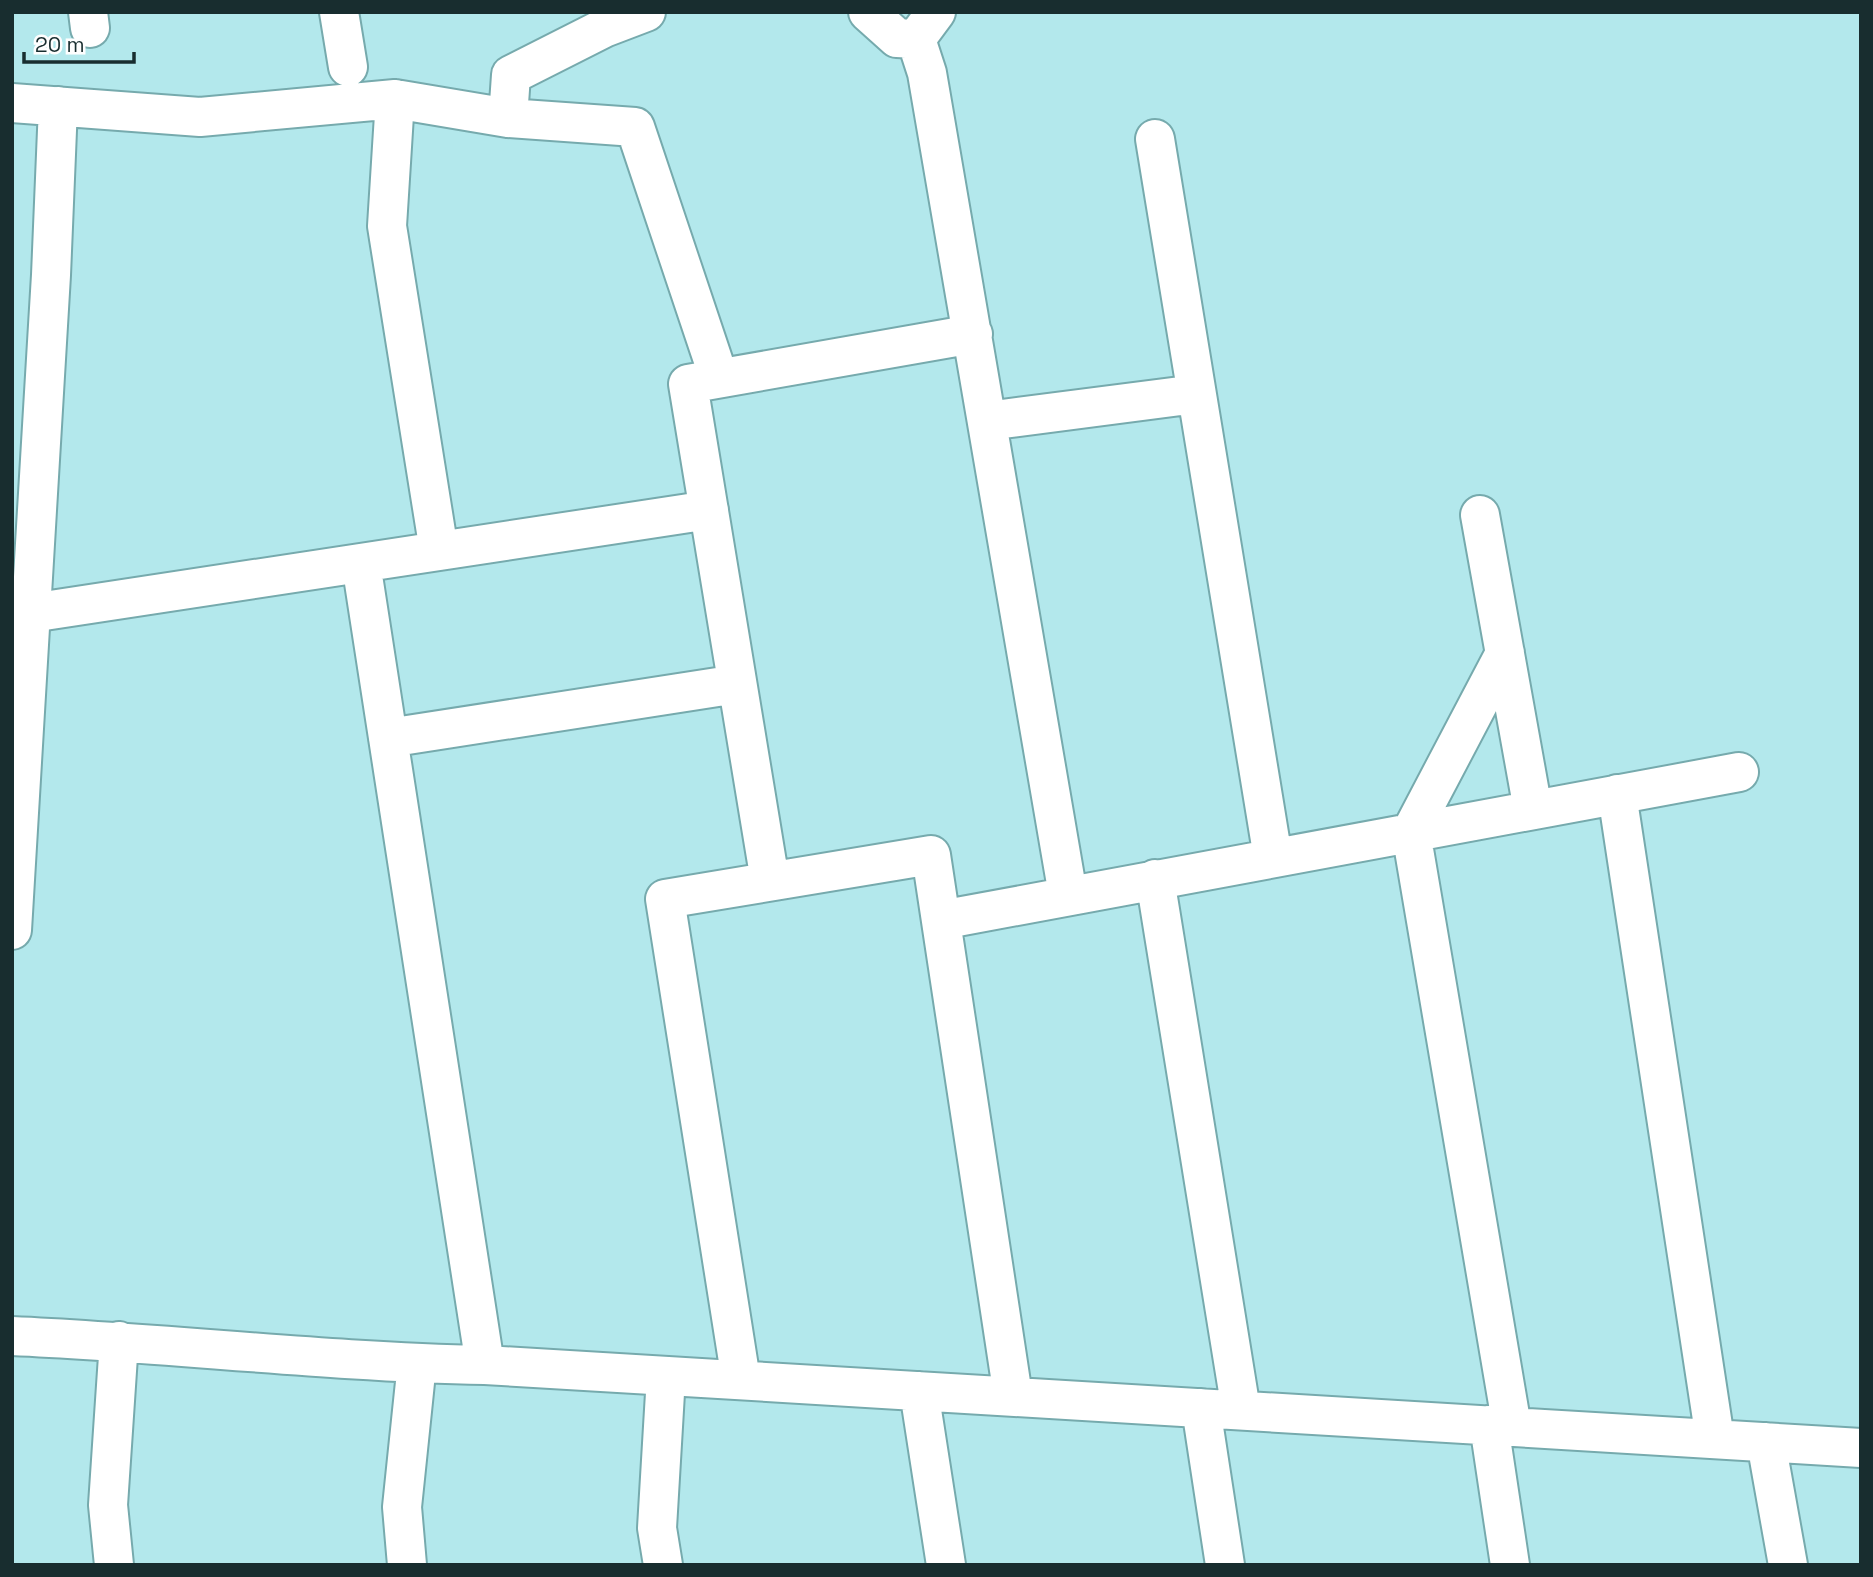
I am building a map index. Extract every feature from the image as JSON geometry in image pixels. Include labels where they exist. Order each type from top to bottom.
[{"type":"street","points":[[339,12],[348,67]]},
{"type":"street","points":[[508,118],[510,75],[604,28],[646,12]]},
{"type":"street","points":[[868,12],[897,38],[926,25],[927,73],[1068,895]]},
{"type":"street","points":[[395,99],[387,226],[439,551]]},
{"type":"street","points":[[12,103],[200,117],[395,99],[508,118],[635,127],[719,378]]},
{"type":"street","points":[[12,929],[51,275],[58,106]]},
{"type":"street","points":[[1155,139],[1273,858]]},
{"type":"street","points":[[770,881],[688,384],[973,334]]},
{"type":"street","points":[[987,421],[1196,394]]},
{"type":"street","points":[[31,613],[709,510]]},
{"type":"street","points":[[1480,515],[1533,810]]},
{"type":"street","points":[[361,563],[485,1365]]},
{"type":"street","points":[[1505,653],[1411,832],[1500,1426],[1510,1565]]},
{"type":"street","points":[[388,738],[737,684]]},
{"type":"street","points":[[941,920],[1739,772]]},
{"type":"street","points":[[1617,794],[1715,1439]]},
{"type":"street","points":[[741,1380],[665,899],[931,855],[1013,1396]]},
{"type":"street","points":[[1155,880],[1241,1410]]},
{"type":"street","points":[[12,1336],[119,1341],[417,1363],[1861,1448]]},
{"type":"street","points":[[114,1565],[108,1505],[119,1341]]},
{"type":"street","points":[[407,1565],[402,1507],[417,1363]]},
{"type":"street","points":[[663,1565],[657,1528],[666,1376]]},
{"type":"street","points":[[919,1391],[946,1565]]},
{"type":"street","points":[[1201,1408],[1225,1565]]},
{"type":"street","points":[[1766,1442],[1788,1565]]}]
